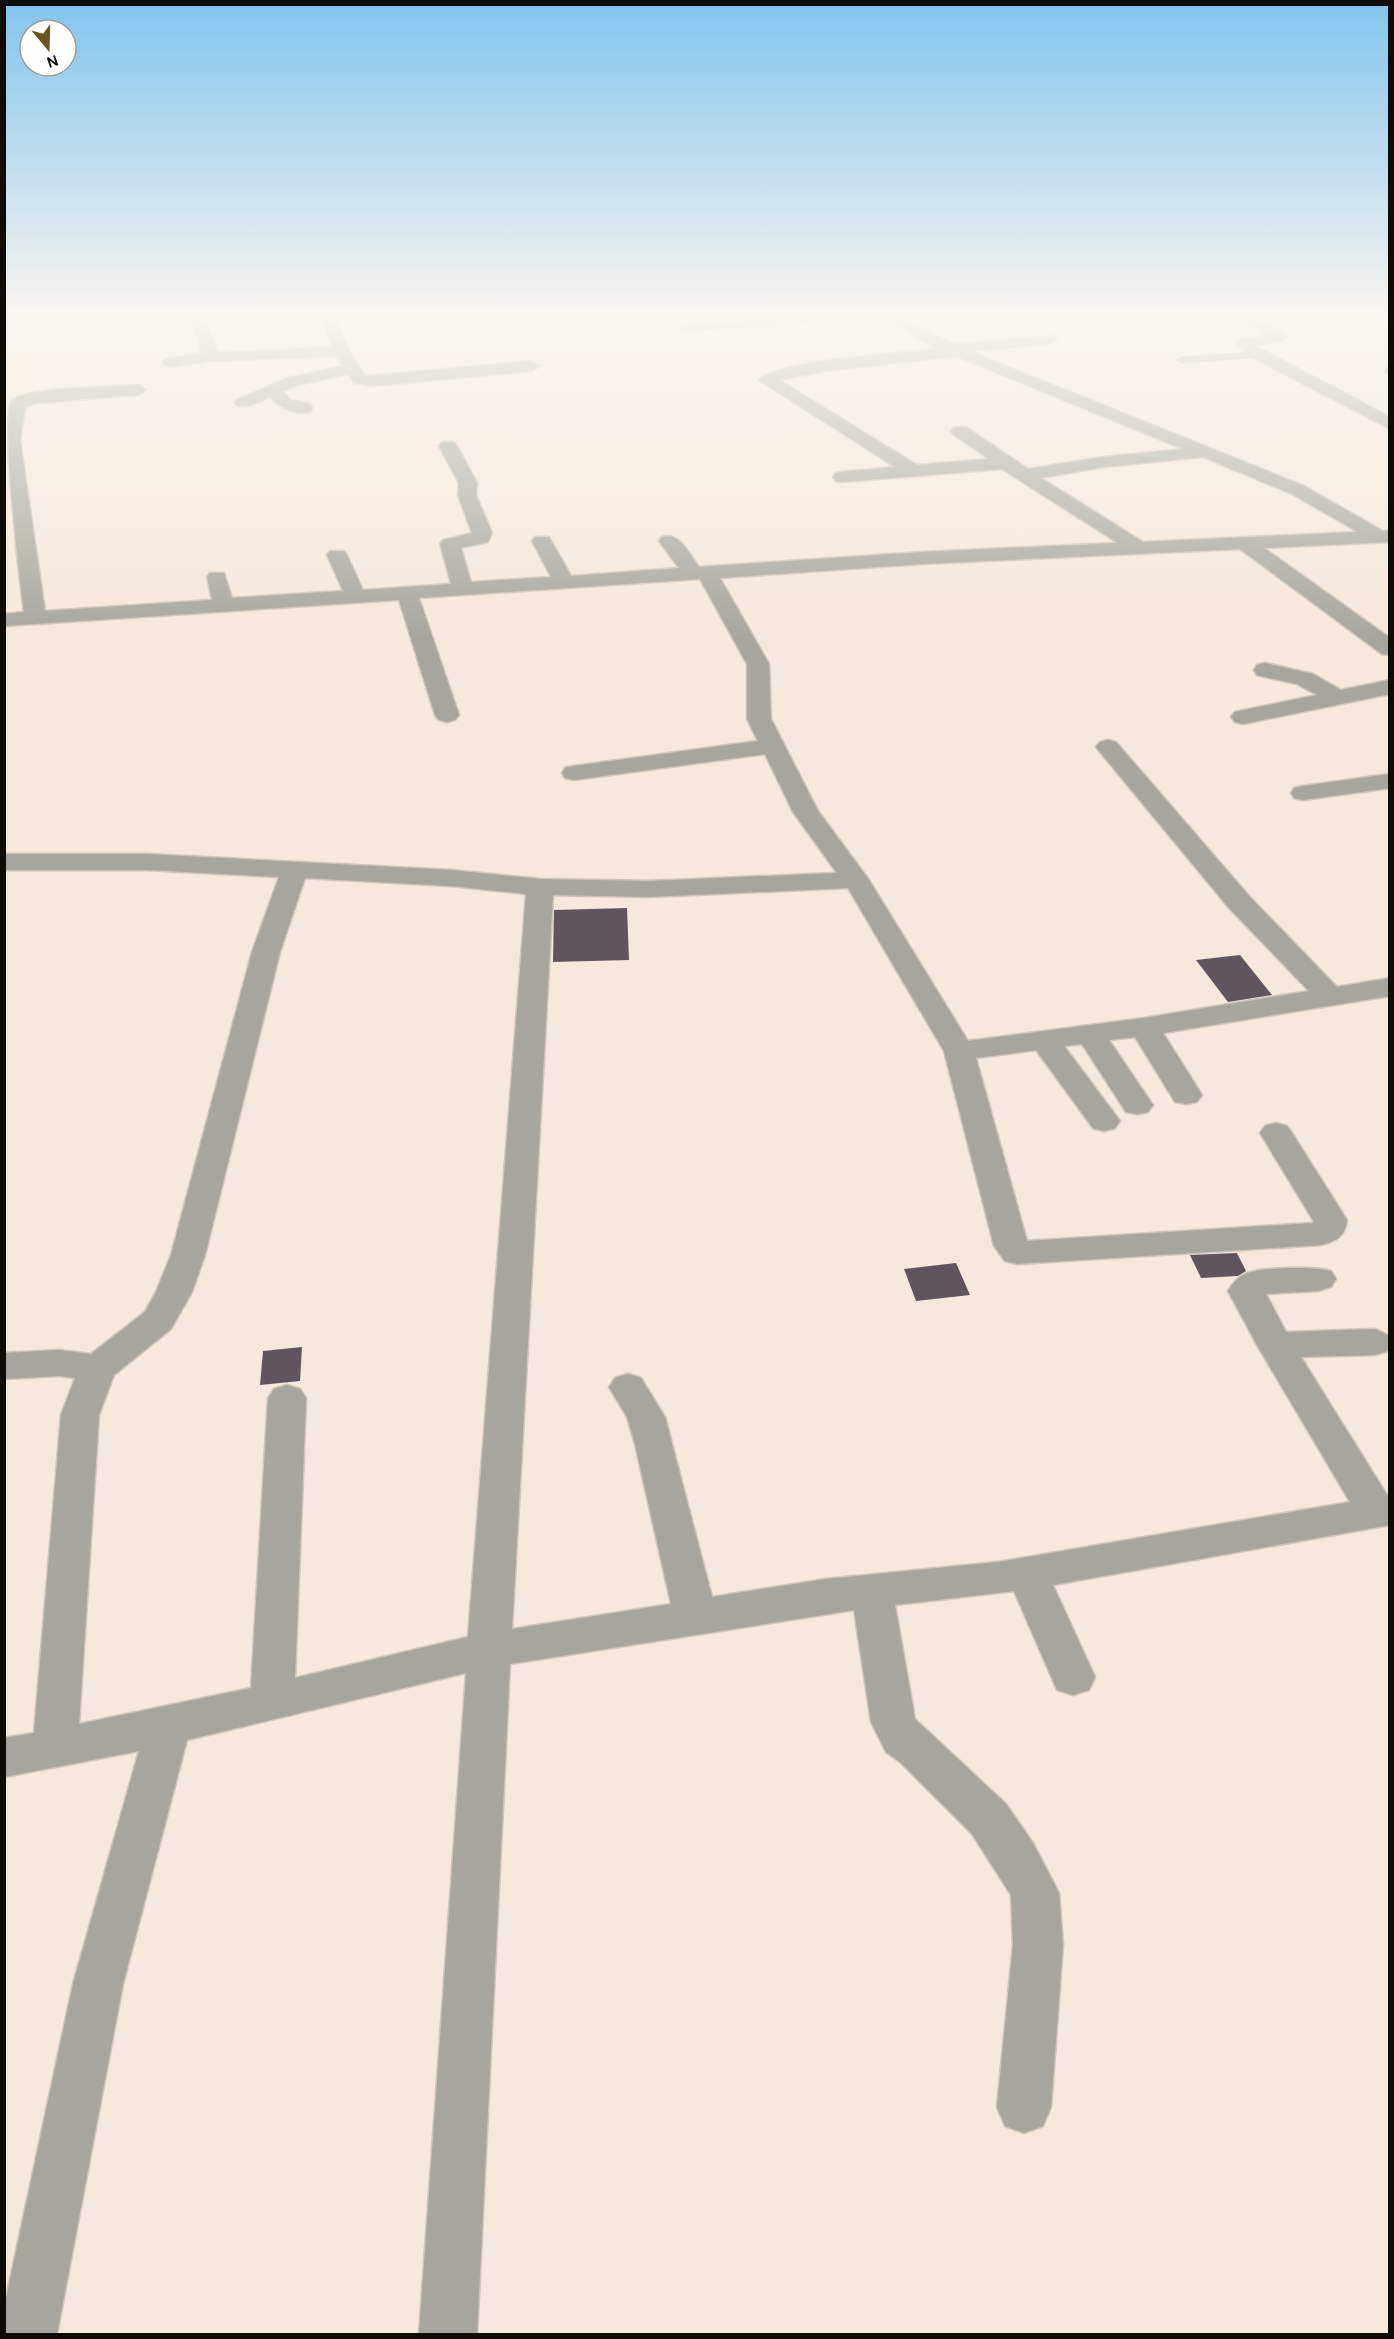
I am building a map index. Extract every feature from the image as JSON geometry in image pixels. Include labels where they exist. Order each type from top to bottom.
[{"type":"street","points":[[14,422],[11,441],[35,618]]},
{"type":"street","points":[[835,422],[914,471]]},
{"type":"street","points":[[1133,422],[1298,490],[1384,536]]},
{"type":"street","points":[[960,431],[1138,547]]},
{"type":"street","points":[[448,446],[468,483],[467,495],[482,533],[481,537],[473,541],[450,544],[462,588]]},
{"type":"street","points":[[1027,475],[1103,462],[1202,452]]},
{"type":"street","points":[[842,477],[1007,463]]},
{"type":"street","points":[[4,620],[700,573],[1138,547],[1384,536]]},
{"type":"street","points":[[542,541],[564,582]]},
{"type":"street","points":[[669,541],[700,573],[758,664],[759,719],[806,813],[856,880],[959,1051],[1011,1246],[1017,1253],[1321,1234],[1329,1229],[1330,1220],[1276,1133]]},
{"type":"street","points":[[1245,543],[1389,649]]},
{"type":"street","points":[[4,548],[25,546]]},
{"type":"street","points":[[337,555],[356,596]]},
{"type":"street","points":[[217,577],[223,605]]},
{"type":"street","points":[[407,593],[447,715]]},
{"type":"street","points":[[1265,670],[1305,679],[1339,698]]},
{"type":"street","points":[[1243,717],[1389,687]]},
{"type":"street","points":[[574,773],[773,746]]},
{"type":"street","points":[[1108,747],[1239,902],[1330,996]]},
{"type":"street","points":[[1304,792],[1389,781]]},
{"type":"street","points":[[4,862],[147,862],[451,878],[540,887],[649,889],[856,880]]},
{"type":"street","points":[[55,1749],[80,1415],[98,1368],[158,1320],[174,1292],[188,1255],[266,952],[294,871]]},
{"type":"street","points":[[448,2334],[489,1650],[540,887]]},
{"type":"street","points":[[959,1051],[1144,1027],[1389,987]]},
{"type":"street","points":[[1144,1027],[1186,1095]]},
{"type":"street","points":[[1089,1034],[1137,1105]]},
{"type":"street","points":[[1043,1039],[1104,1121]]},
{"type":"street","points":[[4,1758],[168,1726],[489,1650],[826,1596],[1027,1573],[1383,1512],[1275,1345],[1246,1291],[1256,1283],[1318,1279]]},
{"type":"street","points":[[1275,1345],[1375,1342]]},
{"type":"street","points":[[4,1366],[59,1364],[98,1368]]},
{"type":"street","points":[[628,1387],[649,1426],[695,1616]]},
{"type":"street","points":[[272,1701],[287,1398]]},
{"type":"street","points":[[1027,1573],[1073,1677]]},
{"type":"street","points":[[872,1591],[893,1722],[902,1738],[916,1748],[989,1819],[1016,1858],[1035,1893],[1038,1945],[1024,2107]]},
{"type":"street","points":[[28,2334],[98,1983],[168,1726]]},
{"type":"building","points":[[627,908],[629,960],[553,962],[554,910]]},
{"type":"building","points":[[1240,955],[1272,995],[1228,1002],[1196,960]]},
{"type":"building","points":[[1237,1253],[1246,1271],[1238,1276],[1201,1278],[1190,1255]]},
{"type":"building","points":[[956,1263],[970,1295],[916,1301],[904,1269]]},
{"type":"building","points":[[302,1347],[300,1381],[260,1385],[263,1351]]}]
